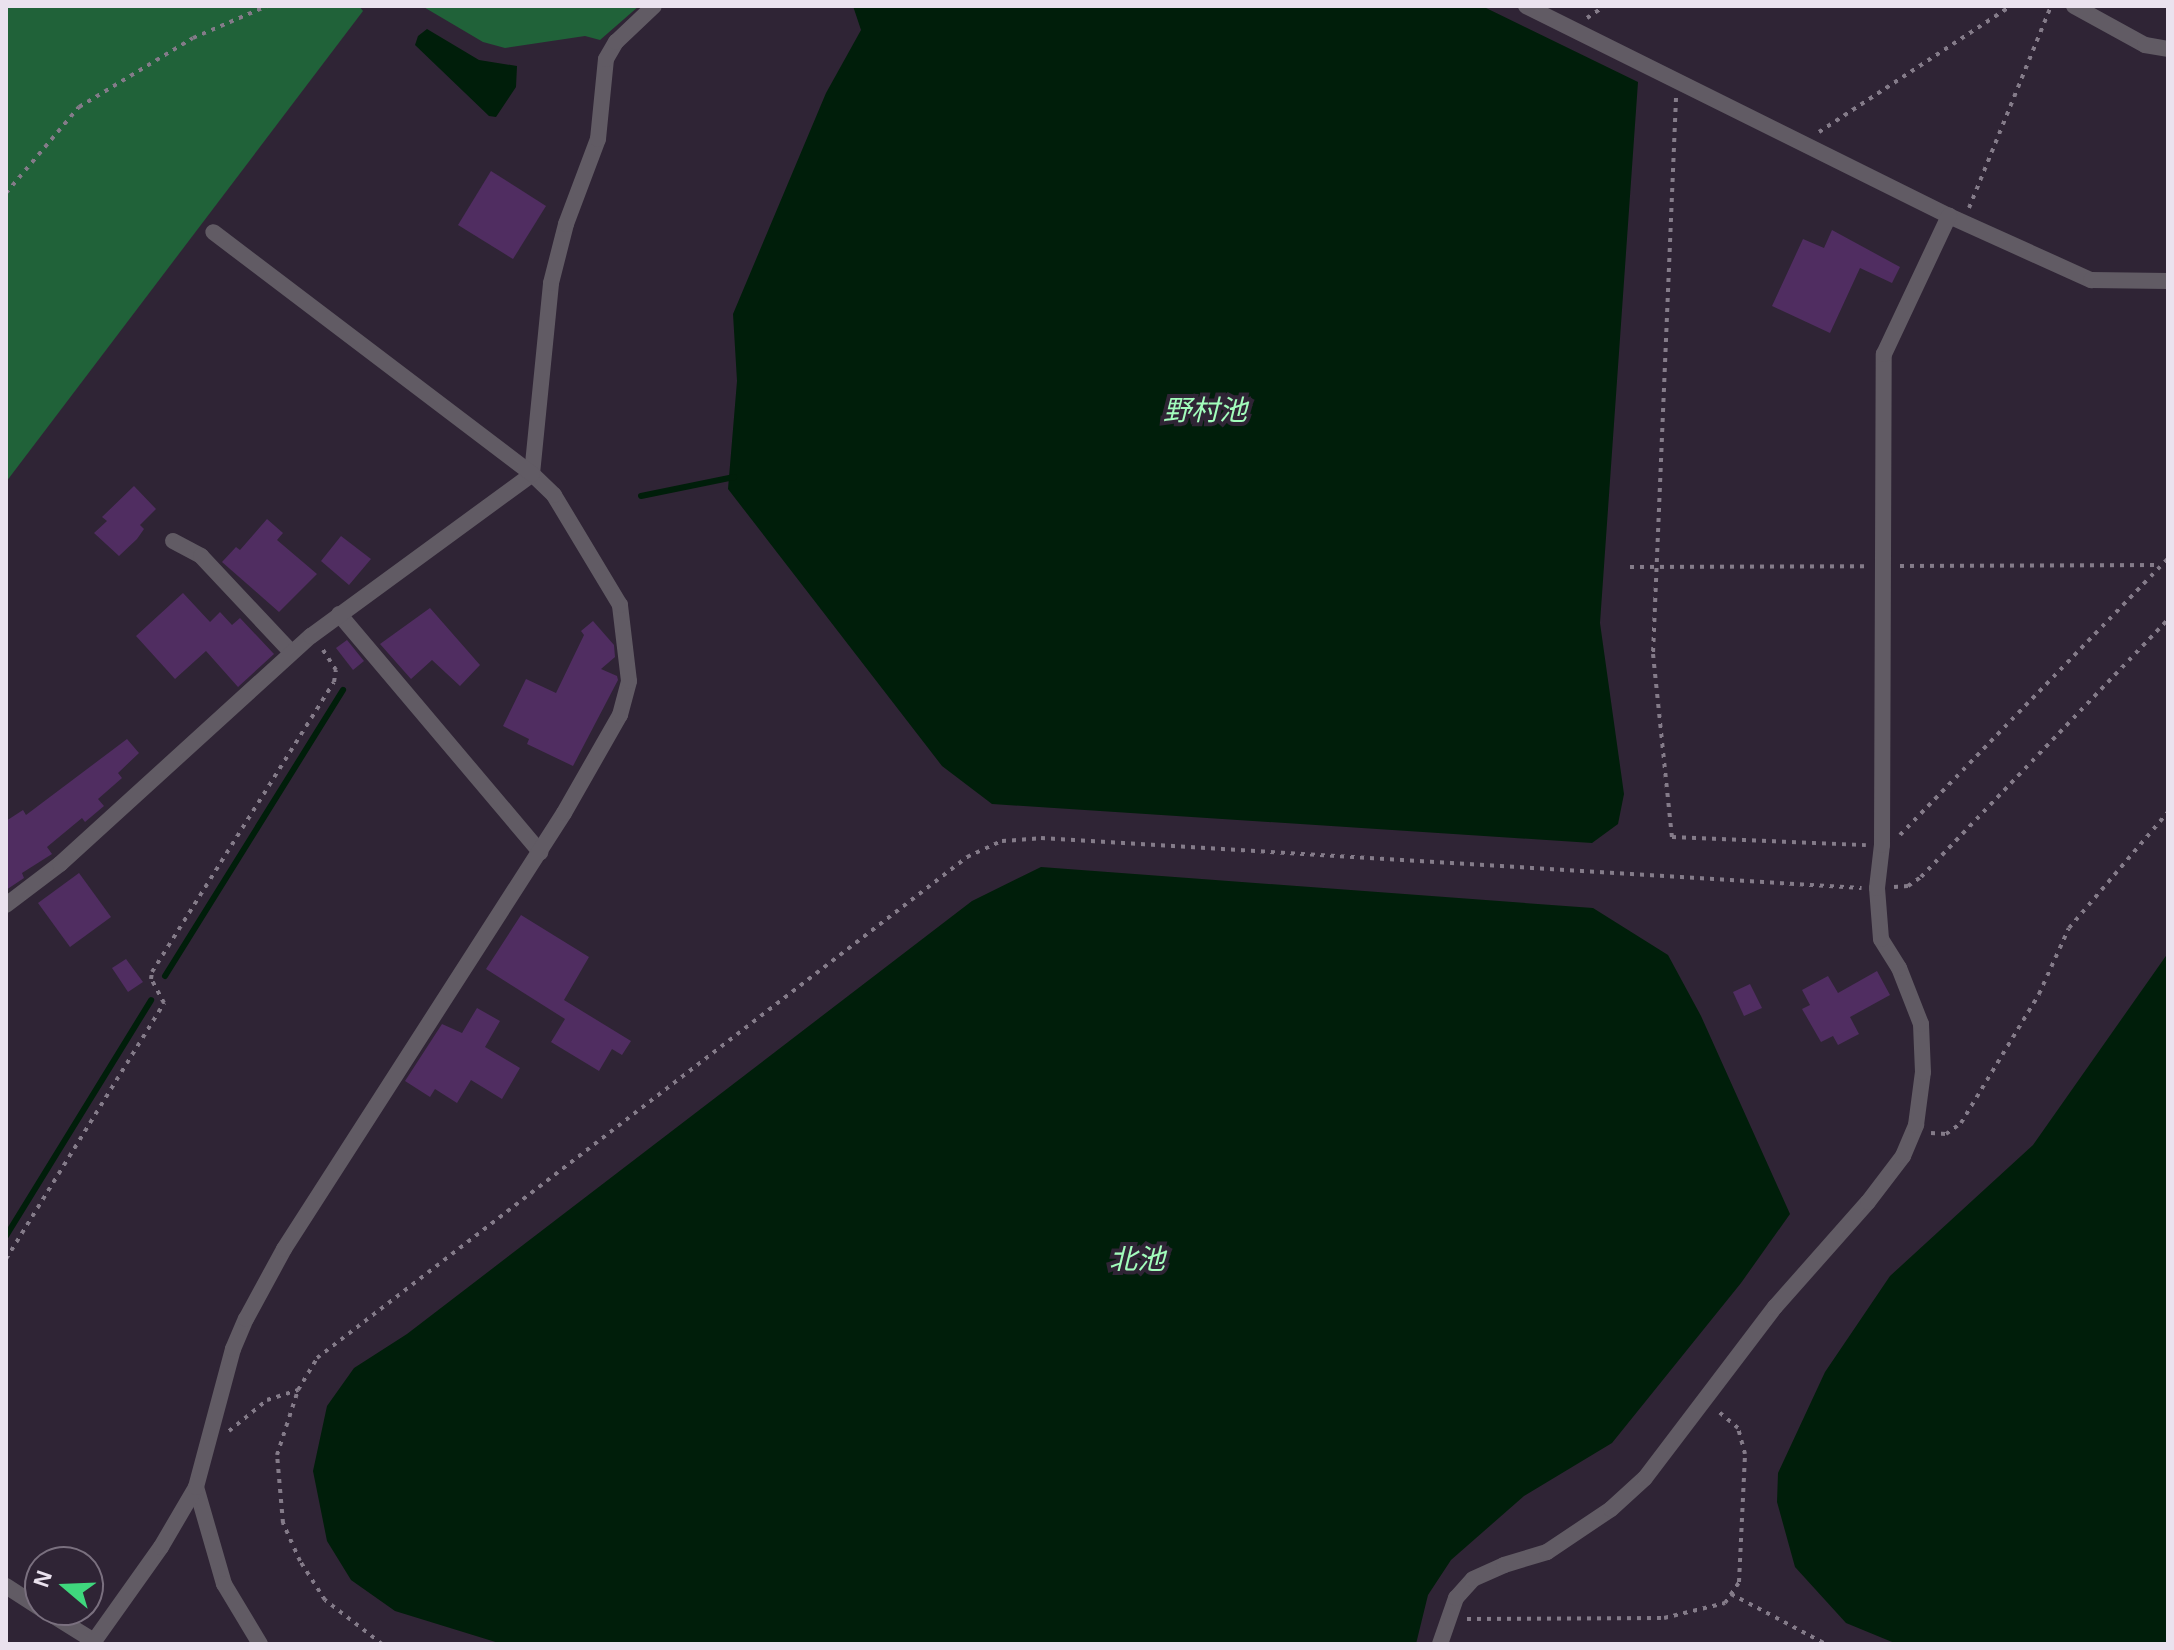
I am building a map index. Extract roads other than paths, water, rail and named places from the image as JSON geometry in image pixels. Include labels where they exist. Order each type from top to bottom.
[{"type":"street","points":[[6,905],[60,864],[291,652],[532,474],[551,283],[566,224],[598,139],[606,59],[616,42],[654,6]]},
{"type":"street","points":[[1526,6],[1956,220],[2091,280],[2168,281]]},
{"type":"street","points":[[2074,6],[2145,45],[2168,49]]},
{"type":"street","points":[[1440,1644],[1456,1598],[1473,1579],[1504,1565],[1547,1552],[1611,1509],[1645,1478],[1775,1307],[1868,1202],[1903,1156],[1916,1125],[1923,1072],[1921,1024],[1899,968],[1881,939],[1877,888],[1882,845],[1884,354],[1956,220]]},
{"type":"street","points":[[68,1626],[93,1642],[161,1547],[196,1487],[233,1349],[284,1249],[540,852],[620,715],[629,681],[620,605],[554,495],[532,474],[213,232]]},
{"type":"street","points":[[173,541],[201,556],[291,652]]},
{"type":"street","points":[[339,614],[540,852]]},
{"type":"street","points":[[196,1487],[224,1584],[260,1644]]},
{"type":"street","points":[[6,1586],[24,1598]]},
{"type":"water","name":"野村池","points":[[853,6],[1482,6],[1638,82],[1600,623],[1624,794],[1618,824],[1592,843],[992,804],[942,766],[728,489],[737,381],[733,314],[826,93],[861,30]]},
{"type":"water","points":[[427,29],[479,60],[517,66],[516,87],[496,117],[489,116],[415,45],[418,36]]},
{"type":"water","name":"北池","points":[[1041,867],[1593,908],[1668,955],[1701,1016],[1790,1214],[1741,1283],[1612,1443],[1524,1496],[1451,1560],[1428,1595],[1416,1644],[502,1644],[395,1611],[351,1580],[327,1541],[313,1471],[327,1406],[354,1368],[407,1334],[972,901]]},
{"type":"water","points":[[2168,953],[2168,1644],[1897,1644],[1846,1623],[1795,1567],[1777,1502],[1778,1473],[1825,1372],[1890,1276],[2033,1145]]},
{"type":"waterway","points":[[641,496],[734,477]]},
{"type":"waterway","points":[[165,976],[343,690]]},
{"type":"waterway","points":[[6,1236],[151,1000]]}]
